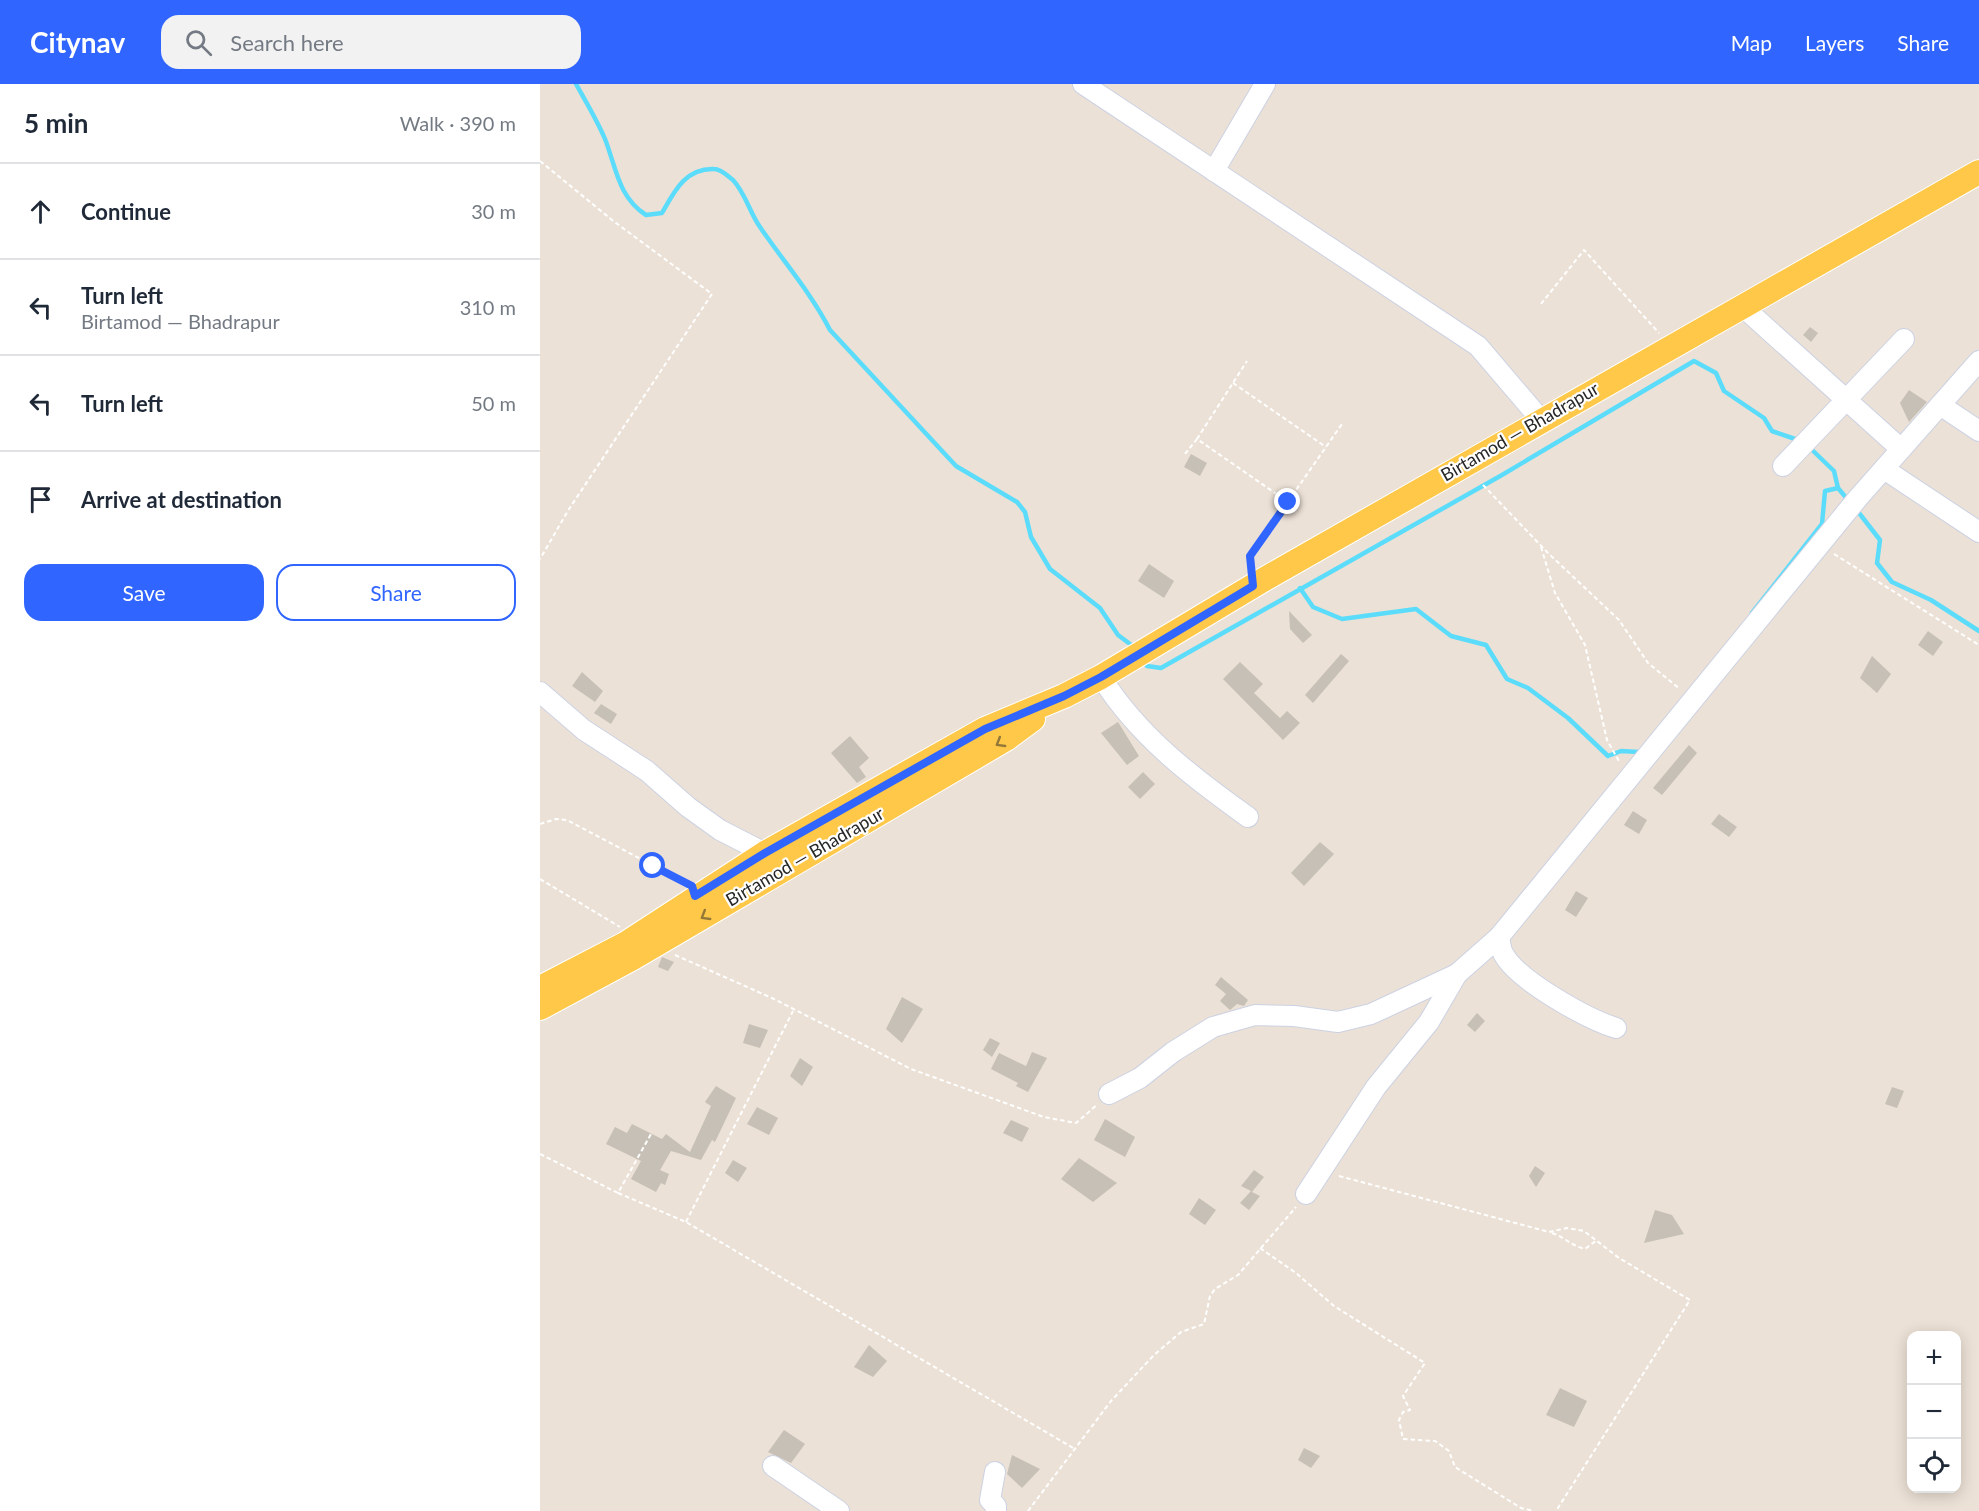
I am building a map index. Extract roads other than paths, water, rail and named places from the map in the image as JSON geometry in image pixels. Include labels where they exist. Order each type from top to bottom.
[{"type":"main road","name":"Birtamod — Bhadrapur","points":[[540,988],[625,944],[640,943],[695,896],[765,853],[985,729],[1064,696],[1101,677],[1540,420],[1979,172]]},
{"type":"main road","name":"Birtamod — Bhadrapur","points":[[540,1008],[640,943],[1006,739],[1064,696]]},
{"type":"street","points":[[1083,84],[1478,346],[1540,420]]},
{"type":"street","points":[[1214,171],[1265,84]]},
{"type":"street","points":[[1742,306],[1901,449]]},
{"type":"street","points":[[1783,466],[1905,339]]},
{"type":"street","points":[[1109,1094],[1140,1078],[1173,1052],[1213,1026],[1255,1015],[1294,1016],[1338,1022],[1371,1014],[1457,974],[1499,937],[1822,546],[1853,504],[1979,361]]},
{"type":"street","points":[[1940,405],[1979,431]]},
{"type":"street","points":[[1884,469],[1979,532]]},
{"type":"street","points":[[1101,677],[1114,699],[1154,744],[1248,817]]},
{"type":"street","points":[[540,692],[584,730],[647,771],[688,807],[720,830],[765,853]]},
{"type":"street","points":[[1499,937],[1504,955],[1529,979],[1566,1006],[1595,1021],[1616,1028]]},
{"type":"street","points":[[1306,1194],[1376,1087],[1429,1022],[1457,974]]},
{"type":"street","points":[[773,1466],[839,1511]]},
{"type":"street","points":[[994,1472],[990,1500],[996,1506],[996,1511]]},
{"type":"waterway","points":[[576,84],[602,132],[619,181],[637,208],[646,215],[662,213],[682,183],[695,172],[719,170],[733,180],[741,190],[758,224],[805,289],[830,330],[956,466],[1017,502],[1025,512],[1031,537],[1050,569],[1100,608],[1118,635],[1134,647]]},
{"type":"waterway","points":[[1144,661],[1147,666],[1161,668],[1502,475],[1694,361],[1716,373],[1724,391],[1764,418],[1772,431],[1801,441]]},
{"type":"waterway","points":[[1808,446],[1834,471],[1838,488],[1848,500]]},
{"type":"waterway","points":[[1752,613],[1822,524],[1825,491],[1838,488]]},
{"type":"waterway","points":[[1856,509],[1880,540],[1877,563],[1892,582],[1931,600],[1979,631]]},
{"type":"waterway","points":[[1300,588],[1313,607],[1342,619],[1416,609],[1451,636],[1486,645],[1507,679],[1528,688],[1568,718],[1608,756],[1621,751],[1639,752]]}]
